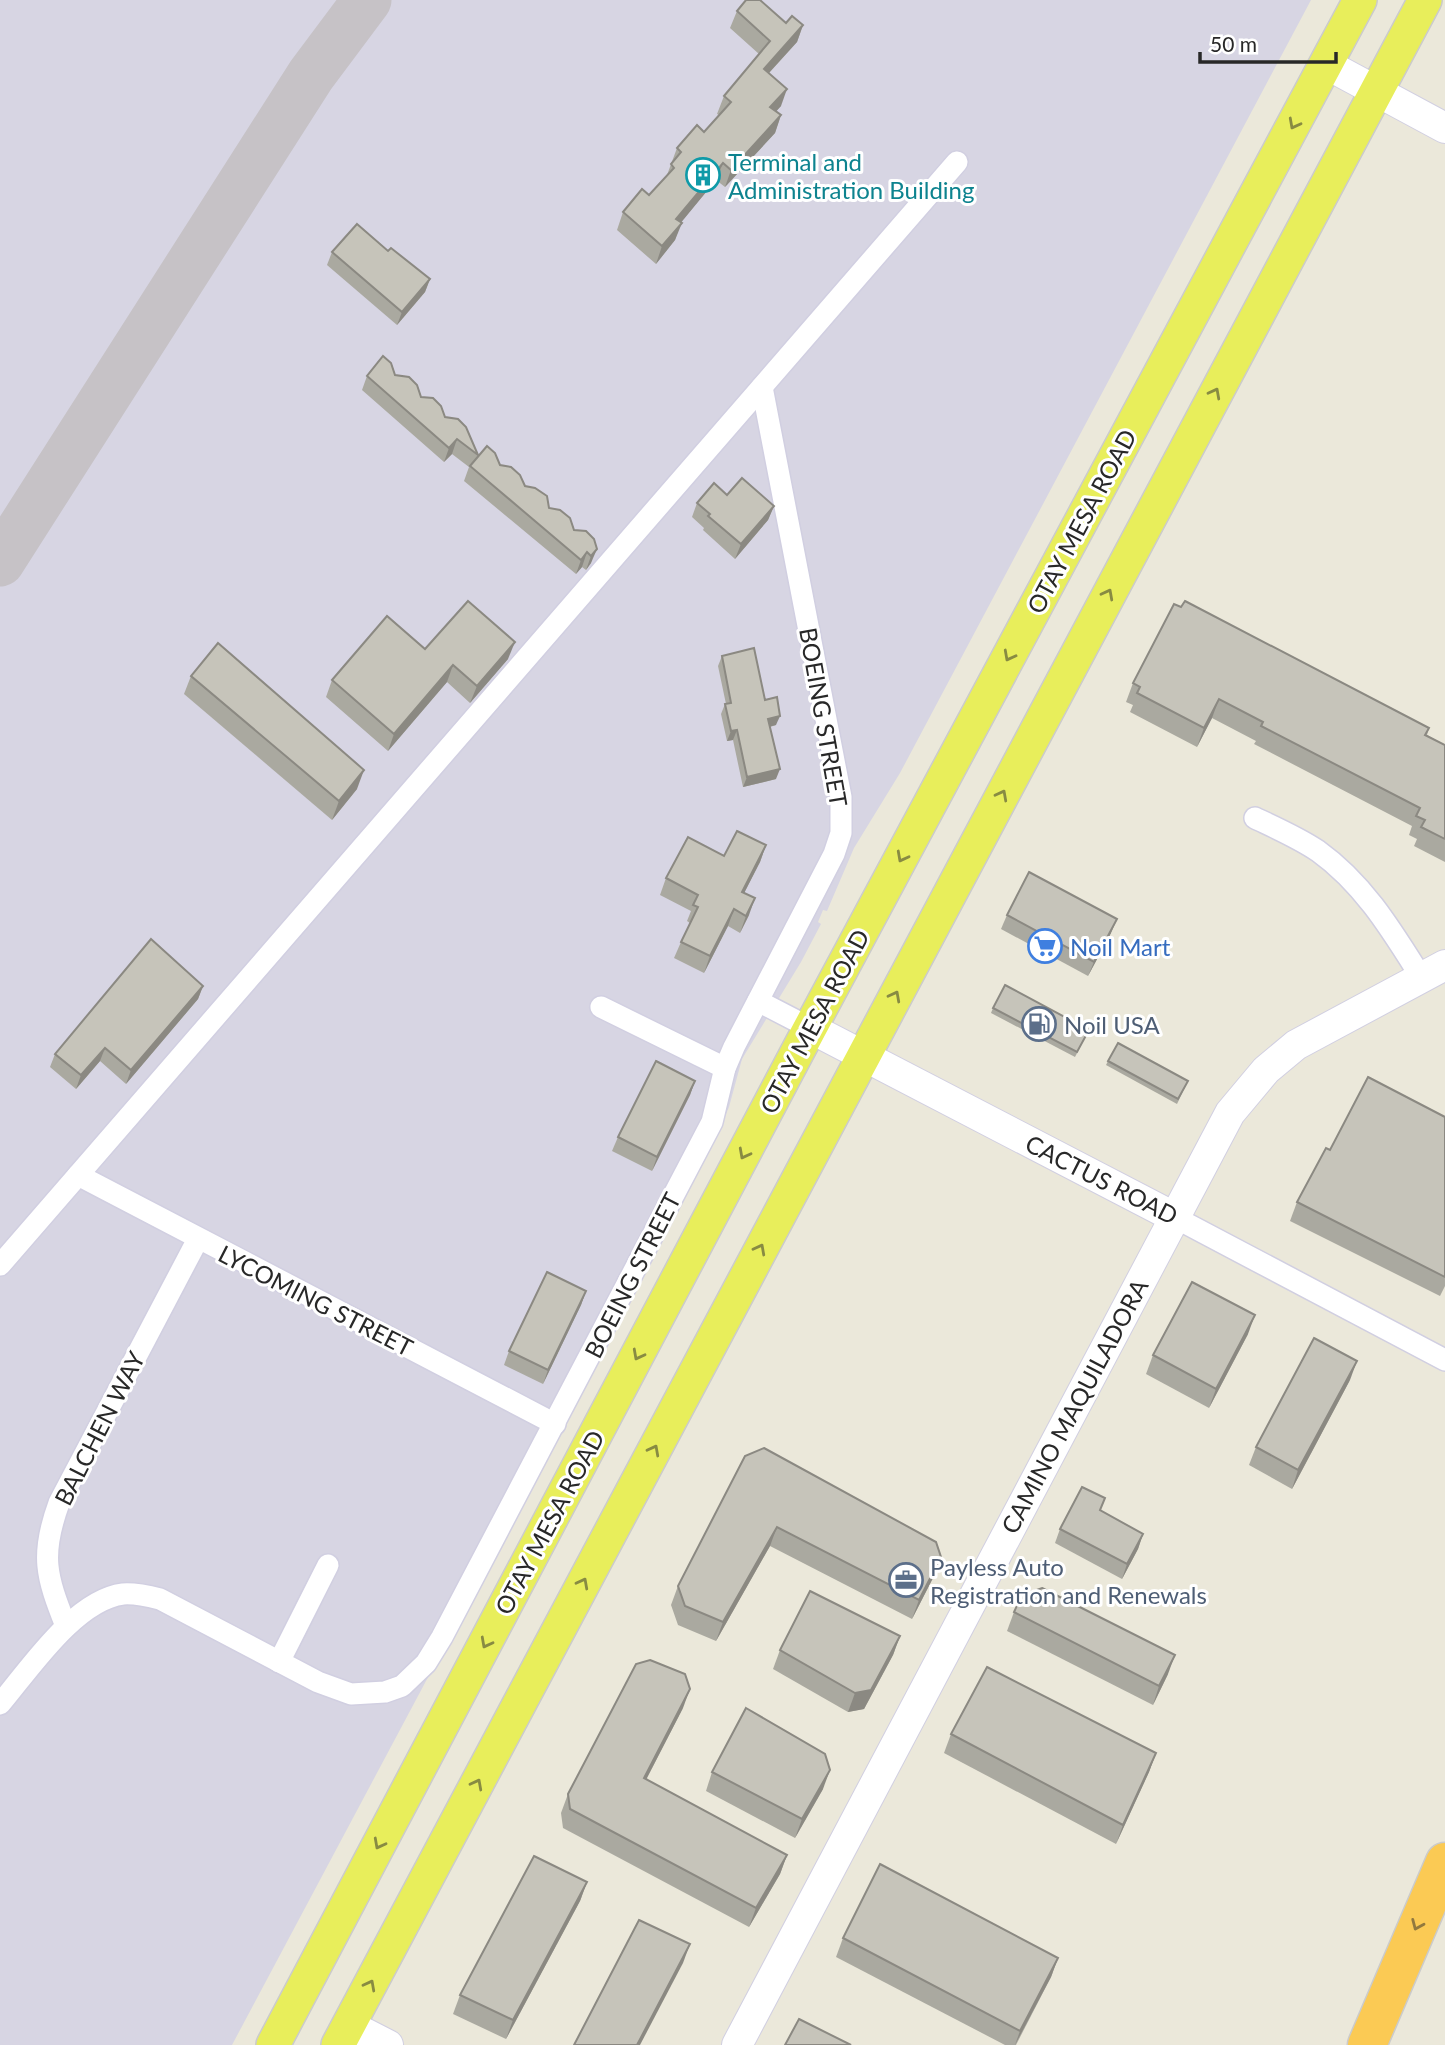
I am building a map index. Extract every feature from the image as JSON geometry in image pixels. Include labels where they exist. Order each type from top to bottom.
[{"type":"highway","points":[[1367,2045],[1445,1863]]},
{"type":"main road","name":"OTAY MESA ROAD","points":[[273,2045],[810,1028],[1360,0]]},
{"type":"main road","points":[[344,2035],[1425,0]]},
{"type":"street","points":[[1326,64],[1445,128]]},
{"type":"street","points":[[0,1265],[957,162]]},
{"type":"street","name":"BOEING STREET","points":[[0,1704],[66,1626],[86,1609],[122,1594],[141,1594],[160,1599],[318,1682],[351,1694],[385,1692],[402,1686],[426,1663],[442,1637],[712,1122],[725,1068],[838,844],[843,816],[839,783],[762,387]]},
{"type":"street","points":[[1255,818],[1317,850],[1360,887],[1433,971]]},
{"type":"street","name":"CAMINO MAQUILADORA","points":[[737,2045],[1230,1112],[1266,1070],[1296,1045],[1433,971]]},
{"type":"street","name":"CACTUS ROAD","points":[[758,1001],[1445,1360]]},
{"type":"street","points":[[601,1007],[725,1068]]},
{"type":"street","name":"LYCOMING STREET","points":[[78,1174],[555,1424]]},
{"type":"street","name":"BALCHEN WAY","points":[[66,1626],[49,1582],[47,1546],[51,1526],[59,1503],[198,1239]]},
{"type":"street","points":[[279,1662],[328,1565]]},
{"type":"street","points":[[344,2035],[388,2045]]},
{"type":"shaded area","points":[[0,0],[1311,0],[900,773],[854,848],[827,911],[823,910],[818,922],[821,924],[801,962],[742,1059],[729,1107],[717,1135],[232,2045],[0,2045]]},
{"type":"building","name":"Terminal and Administration Building","points":[[746,0],[760,0],[786,23],[792,16],[803,25],[764,69],[787,89],[770,107],[781,115],[731,170],[723,163],[676,219],[682,223],[662,246],[623,212],[642,189],[649,195],[674,168],[671,164],[681,152],[677,148],[697,125],[704,132],[731,102],[724,96],[770,41],[737,11]]},
{"type":"building","points":[[357,224],[388,251],[391,248],[430,279],[402,312],[332,252]]},
{"type":"building","points":[[383,356],[391,363],[395,375],[409,377],[417,385],[421,397],[433,398],[441,406],[445,417],[458,419],[466,427],[478,455],[457,439],[449,448],[367,376]]},
{"type":"building","points":[[487,446],[495,453],[500,465],[511,467],[520,475],[525,486],[535,488],[547,496],[549,508],[560,510],[570,518],[574,530],[586,531],[594,539],[597,549],[591,556],[587,552],[581,560],[470,466]]},
{"type":"building","points":[[742,478],[774,506],[741,544],[697,503],[714,483],[727,495]]},
{"type":"building","points":[[468,601],[515,642],[477,686],[453,665],[394,734],[332,680],[387,616],[425,649]]},
{"type":"building","points":[[1185,601],[1429,728],[1425,735],[1445,745],[1445,839],[1421,827],[1425,820],[1416,816],[1420,808],[1261,726],[1263,722],[1219,699],[1204,728],[1137,693],[1140,687],[1133,683],[1174,604],[1181,607]]},
{"type":"building","points":[[218,643],[364,770],[339,801],[191,676]]},
{"type":"building","points":[[754,648],[765,700],[777,697],[780,716],[768,719],[780,769],[747,777],[737,730],[731,731],[725,704],[731,703],[722,656]]},
{"type":"building","points":[[737,831],[766,845],[742,892],[755,898],[746,916],[734,909],[710,956],[681,942],[698,907],[693,905],[698,895],[666,878],[688,837],[724,856]]},
{"type":"building","points":[[1029,872],[1117,919],[1094,962],[1007,915]]},
{"type":"building","points":[[151,939],[203,986],[131,1070],[105,1048],[81,1075],[55,1054]]},
{"type":"building","name":"Noil USA","points":[[1005,985],[1089,1030],[1077,1052],[993,1008]]},
{"type":"building","name":"Noil USA","points":[[1118,1043],[1188,1081],[1178,1099],[1108,1061]]},
{"type":"building","points":[[656,1061],[695,1081],[657,1157],[618,1137]]},
{"type":"building","points":[[1368,1077],[1445,1117],[1445,1277],[1297,1202],[1326,1148],[1330,1150]]},
{"type":"building","points":[[547,1272],[586,1291],[548,1370],[509,1351]]},
{"type":"building","points":[[1192,1282],[1255,1315],[1216,1389],[1153,1355]]},
{"type":"building","points":[[1314,1338],[1357,1361],[1298,1470],[1256,1447]]},
{"type":"building","points":[[764,1448],[936,1542],[941,1557],[919,1600],[777,1527],[723,1622],[685,1606],[678,1586],[745,1456]]},
{"type":"building","points":[[1082,1487],[1105,1498],[1100,1510],[1143,1534],[1127,1564],[1060,1529]]},
{"type":"building","points":[[1042,1588],[1175,1655],[1159,1686],[1014,1612],[1022,1595]]},
{"type":"building","points":[[810,1591],[900,1636],[871,1690],[855,1693],[780,1650]]},
{"type":"building","points":[[650,1660],[685,1674],[690,1689],[644,1778],[787,1855],[756,1908],[570,1809],[568,1794],[636,1664]]},
{"type":"building","points":[[987,1667],[1156,1753],[1123,1825],[951,1734]]},
{"type":"building","points":[[746,1708],[825,1754],[830,1770],[802,1819],[712,1772]]},
{"type":"building","points":[[534,1856],[587,1882],[513,2020],[460,1995]]},
{"type":"building","points":[[880,1864],[1058,1958],[1020,2031],[843,1938]]},
{"type":"building","points":[[639,1920],[690,1944],[637,2045],[574,2045]]},
{"type":"building","points":[[799,2019],[851,2045],[785,2045]]},
{"type":"taxiway","points":[[0,562],[311,75],[367,0]]},
{"type":"place","name":"Terminal and Administration Building","points":[[703,175]]},
{"type":"place","name":"Noil Mart","points":[[1045,946]]},
{"type":"place","name":"Noil USA","points":[[1039,1024]]},
{"type":"place","name":"Payless Auto Registration and Renewals","points":[[906,1580]]}]
